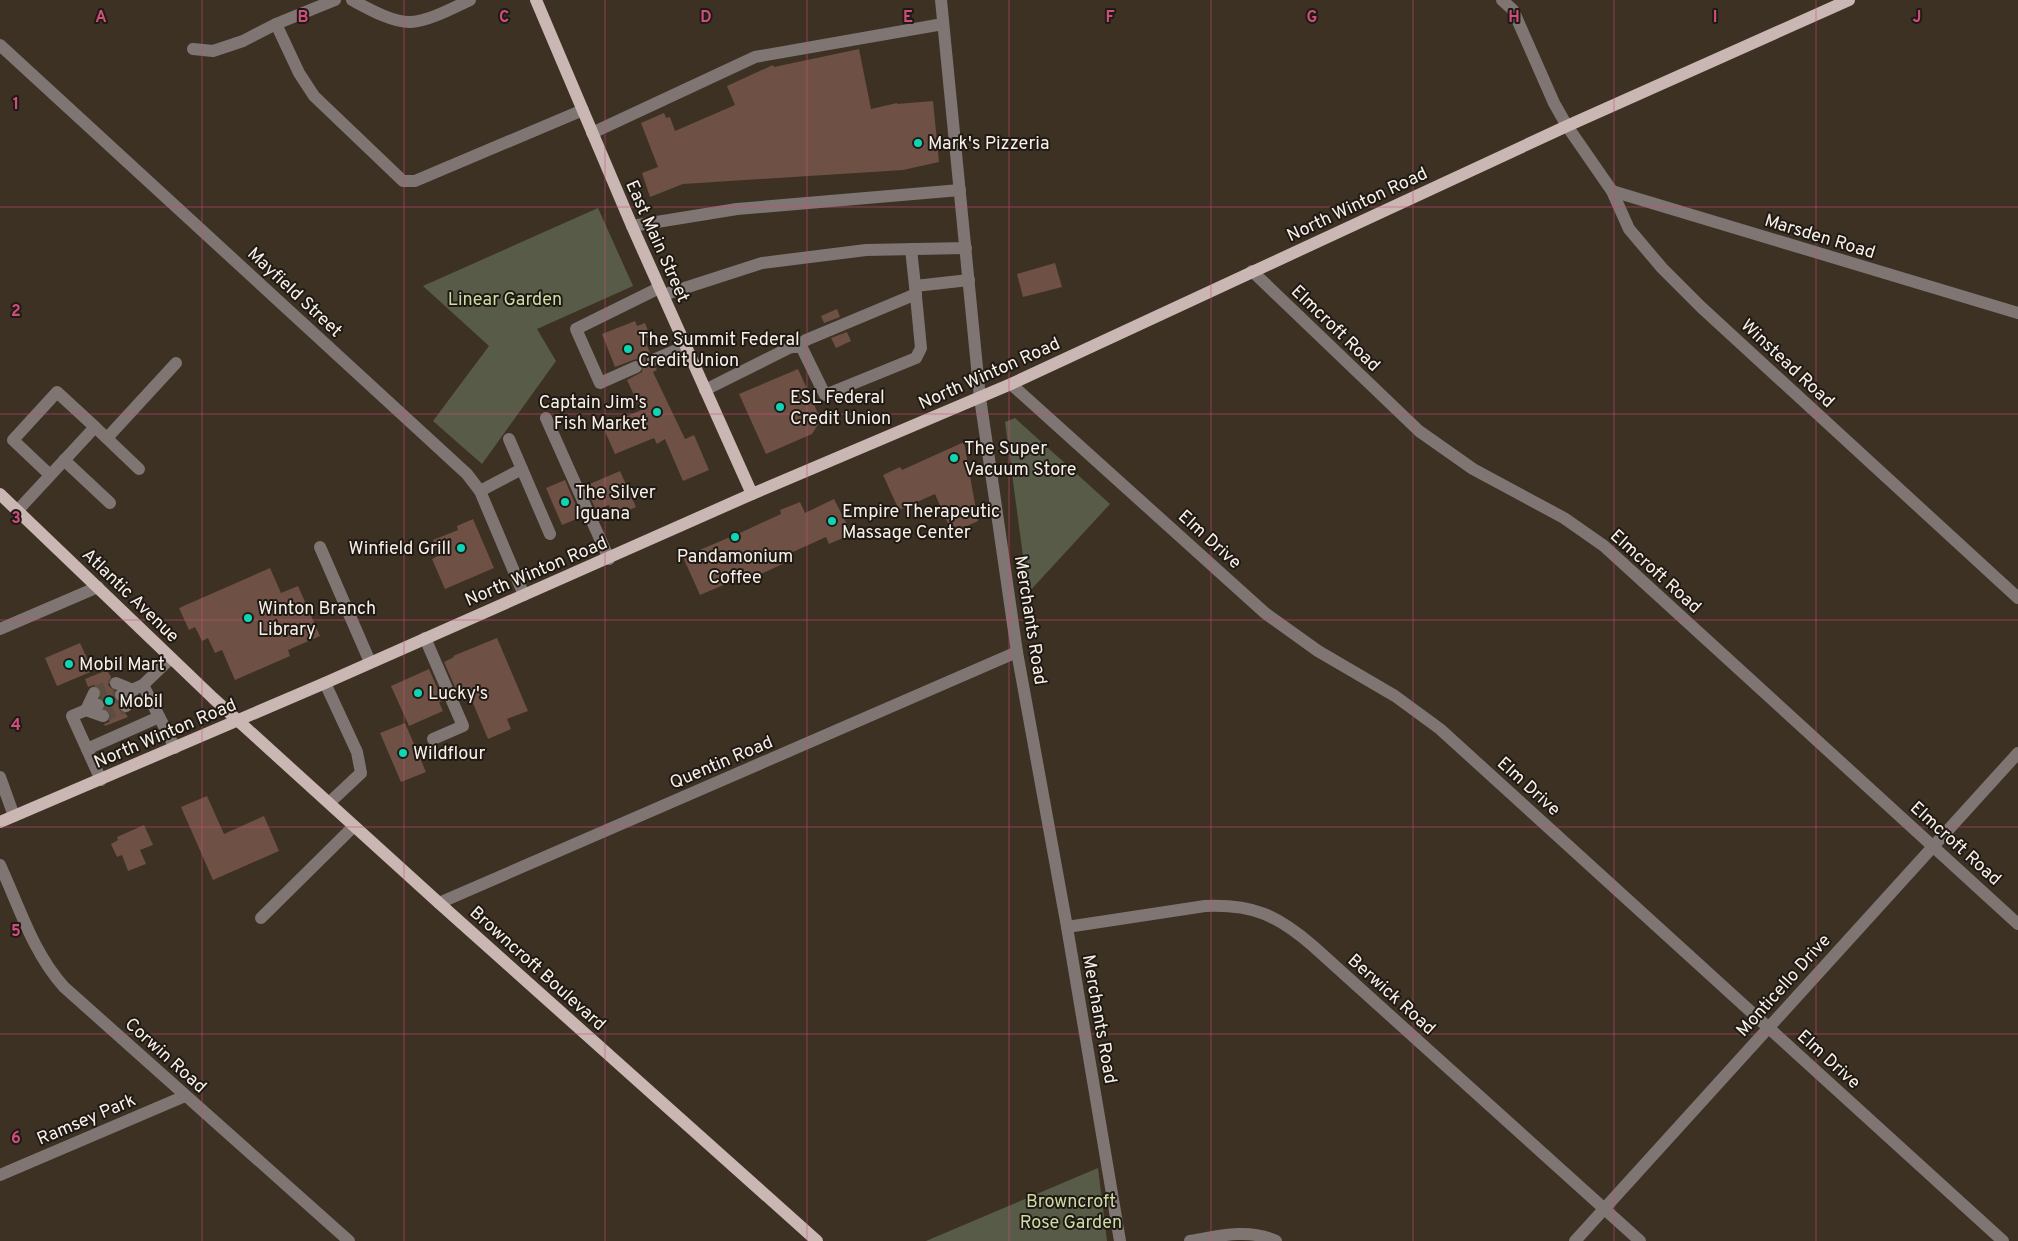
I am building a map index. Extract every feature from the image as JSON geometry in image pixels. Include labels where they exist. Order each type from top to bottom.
[{"type":"main road","name":"East Main Street","points":[[536,0],[632,226],[752,494]]},
{"type":"main road","name":"North Winton Road","points":[[0,822],[325,683],[524,594],[609,559],[752,494],[1012,384],[1567,126],[1849,0]]},
{"type":"main road","name":"Atlantic Avenue","points":[[0,494],[237,720]]},
{"type":"main road","name":"Browncroft Boulevard","points":[[237,720],[438,903],[817,1241]]},
{"type":"street","points":[[193,49],[213,51],[243,41],[276,24],[335,0]]},
{"type":"street","points":[[352,0],[377,14],[410,22],[437,15],[470,0]]},
{"type":"street","name":"Merchants Road","points":[[941,0],[980,398],[1017,652],[1067,928],[1120,1241]]},
{"type":"street","name":"Winstead Road","points":[[1502,0],[1513,10],[1554,103],[1567,126],[1612,191],[1630,229],[1662,268],[1701,307],[2018,598]]},
{"type":"street","points":[[276,24],[299,74],[314,96],[403,181],[415,181],[583,110]]},
{"type":"street","points":[[592,132],[755,57],[943,24]]},
{"type":"street","name":"Mayfield Street","points":[[0,45],[467,474],[480,491],[524,594]]},
{"type":"street","points":[[632,226],[737,208],[960,190]]},
{"type":"street","name":"Marsden Road","points":[[1612,191],[2018,313]]},
{"type":"street","points":[[636,368],[600,383],[576,329],[661,292],[762,263],[866,250],[966,248]]},
{"type":"street","points":[[705,390],[789,348],[802,348],[825,396],[916,358],[920,348],[911,249]]},
{"type":"street","name":"Elmcroft Road","points":[[1252,271],[1420,431],[1442,449],[1472,469],[1564,518],[1604,546],[2018,924]]},
{"type":"street","points":[[796,347],[806,340],[915,290],[969,280]]},
{"type":"street","points":[[653,360],[686,346]]},
{"type":"street","points":[[107,438],[176,363]]},
{"type":"street","name":"Elm Drive","points":[[1012,384],[1265,612],[1318,651],[1395,696],[1440,729],[2002,1241]]},
{"type":"street","points":[[50,476],[13,440],[57,392],[139,469]]},
{"type":"street","points":[[546,418],[609,559]]},
{"type":"street","points":[[18,510],[95,427]]},
{"type":"street","points":[[509,439],[550,534]]},
{"type":"street","points":[[64,460],[110,503]]},
{"type":"street","points":[[480,491],[522,469]]},
{"type":"street","points":[[320,547],[370,662]]},
{"type":"street","points":[[0,629],[98,587]]},
{"type":"street","points":[[425,638],[463,726],[433,739]]},
{"type":"street","name":"Quentin Road","points":[[438,903],[1017,652]]},
{"type":"street","points":[[171,658],[128,692],[159,717],[175,748]]},
{"type":"street","points":[[325,683],[357,752],[361,773],[329,803]]},
{"type":"street","points":[[95,706],[72,716],[101,780]]},
{"type":"street","points":[[87,749],[159,717]]},
{"type":"street","name":"Monticello Drive","points":[[1575,1241],[2018,753]]},
{"type":"street","points":[[0,777],[14,816]]},
{"type":"street","points":[[261,918],[354,826]]},
{"type":"street","name":"Corwin Road","points":[[0,865],[41,956],[51,973],[64,987],[349,1241]]},
{"type":"street","name":"Berwick Road","points":[[1067,928],[1205,906],[1227,905],[1262,913],[1279,921],[1313,946],[1640,1241]]},
{"type":"street","name":"Ramsey Park","points":[[0,1175],[186,1096]]},
{"type":"street","points":[[1190,1241],[1240,1234],[1258,1235],[1276,1241]]},
{"type":"green space","name":"Linear Garden","points":[[598,208],[633,286],[537,329],[556,361],[482,464],[433,421],[489,346],[423,286]]},
{"type":"green space","points":[[1015,418],[1110,504],[1028,593],[1005,422]]},
{"type":"green space","name":"Browncroft Rose Garden","points":[[1098,1168],[1107,1241],[926,1241]]},
{"type":"building","points":[[859,49],[871,109],[897,103],[933,101],[939,162],[903,170],[683,184],[650,197],[642,173],[658,167],[641,123],[664,113],[666,118],[670,117],[675,131],[735,105],[727,86],[773,65],[774,67]]},
{"type":"building","points":[[1055,263],[1062,287],[1023,297],[1017,274]]},
{"type":"building","points":[[837,309],[840,317],[824,323],[821,316]]},
{"type":"building","points":[[635,321],[637,326],[645,323],[650,336],[644,338],[650,353],[645,359],[646,364],[656,368],[657,370],[653,372],[685,439],[694,435],[709,470],[683,481],[665,439],[657,444],[654,438],[615,454],[603,427],[641,410],[627,380],[642,372],[643,363],[636,359],[615,367],[602,334]]},
{"type":"building","points":[[847,332],[851,341],[836,348],[831,338]]},
{"type":"building","name":"ESL Federal Credit Union","points":[[798,369],[821,420],[812,434],[766,454],[739,394]]},
{"type":"building","points":[[964,442],[978,521],[952,533],[935,494],[899,510],[883,475],[900,467],[902,470]]},
{"type":"building","points":[[620,471],[636,507],[614,517],[609,505],[596,510],[585,486]]},
{"type":"building","name":"The Silver Iguana","points":[[565,480],[581,517],[562,525],[546,488]]},
{"type":"building","points":[[834,499],[852,534],[829,544],[826,537],[784,556],[787,562],[750,579],[747,575],[700,595],[683,557],[781,514],[780,510],[800,502],[805,513]]},
{"type":"building","name":"Winfield Grill","points":[[473,519],[494,568],[445,589],[432,559],[440,555],[433,540],[458,530],[457,526]]},
{"type":"building","name":"Winton Branch Library","points":[[270,568],[281,593],[298,586],[320,636],[288,650],[290,656],[235,680],[222,650],[215,653],[208,638],[202,641],[195,627],[189,630],[179,608]]},
{"type":"building","points":[[497,638],[528,711],[507,719],[511,729],[488,739],[467,689],[458,694],[444,662],[453,656]]},
{"type":"building","name":"Mobil Mart","points":[[80,643],[93,671],[57,686],[45,658]]},
{"type":"building","name":"Lucky's","points":[[429,669],[443,701],[439,702],[443,711],[409,726],[391,686]]},
{"type":"building","points":[[107,670],[111,677],[108,685],[114,691],[113,698],[119,703],[120,711],[128,717],[105,726],[104,724],[109,722],[111,715],[105,708],[105,701],[101,698],[101,689],[94,685],[88,687],[85,679]]},
{"type":"building","name":"Wildflour","points":[[405,723],[426,772],[401,782],[380,733]]},
{"type":"building","points":[[207,796],[224,834],[264,816],[279,851],[213,880],[181,807]]},
{"type":"building","points":[[144,825],[153,845],[140,850],[146,864],[128,871],[122,855],[117,857],[111,844],[118,840],[117,837]]},
{"type":"tunnel","points":[[94,693],[116,683]]},
{"type":"tunnel","points":[[98,705],[121,695]]},
{"type":"tunnel","points":[[103,716],[126,706]]},
{"type":"place","name":"Mark's Pizzeria","points":[[918,143]]},
{"type":"place","name":"The Summit Federal Credit Union","points":[[628,349]]},
{"type":"place","name":"ESL Federal Credit Union","points":[[780,407]]},
{"type":"place","name":"Captain Jim's Fish Market","points":[[657,412]]},
{"type":"place","name":"The Super Vacuum Store","points":[[954,458]]},
{"type":"place","name":"The Silver Iguana","points":[[565,502]]},
{"type":"place","name":"Empire Therapeutic Massage Center","points":[[832,521]]},
{"type":"place","name":"Pandamonium Coffee","points":[[735,537]]},
{"type":"place","name":"Winfield Grill","points":[[461,548]]},
{"type":"place","name":"Winton Branch Library","points":[[248,618]]},
{"type":"place","name":"Mobil Mart","points":[[69,664]]},
{"type":"place","name":"Lucky's","points":[[418,693]]},
{"type":"place","name":"Mobil","points":[[109,701]]},
{"type":"place","name":"Wildflour","points":[[403,753]]}]
